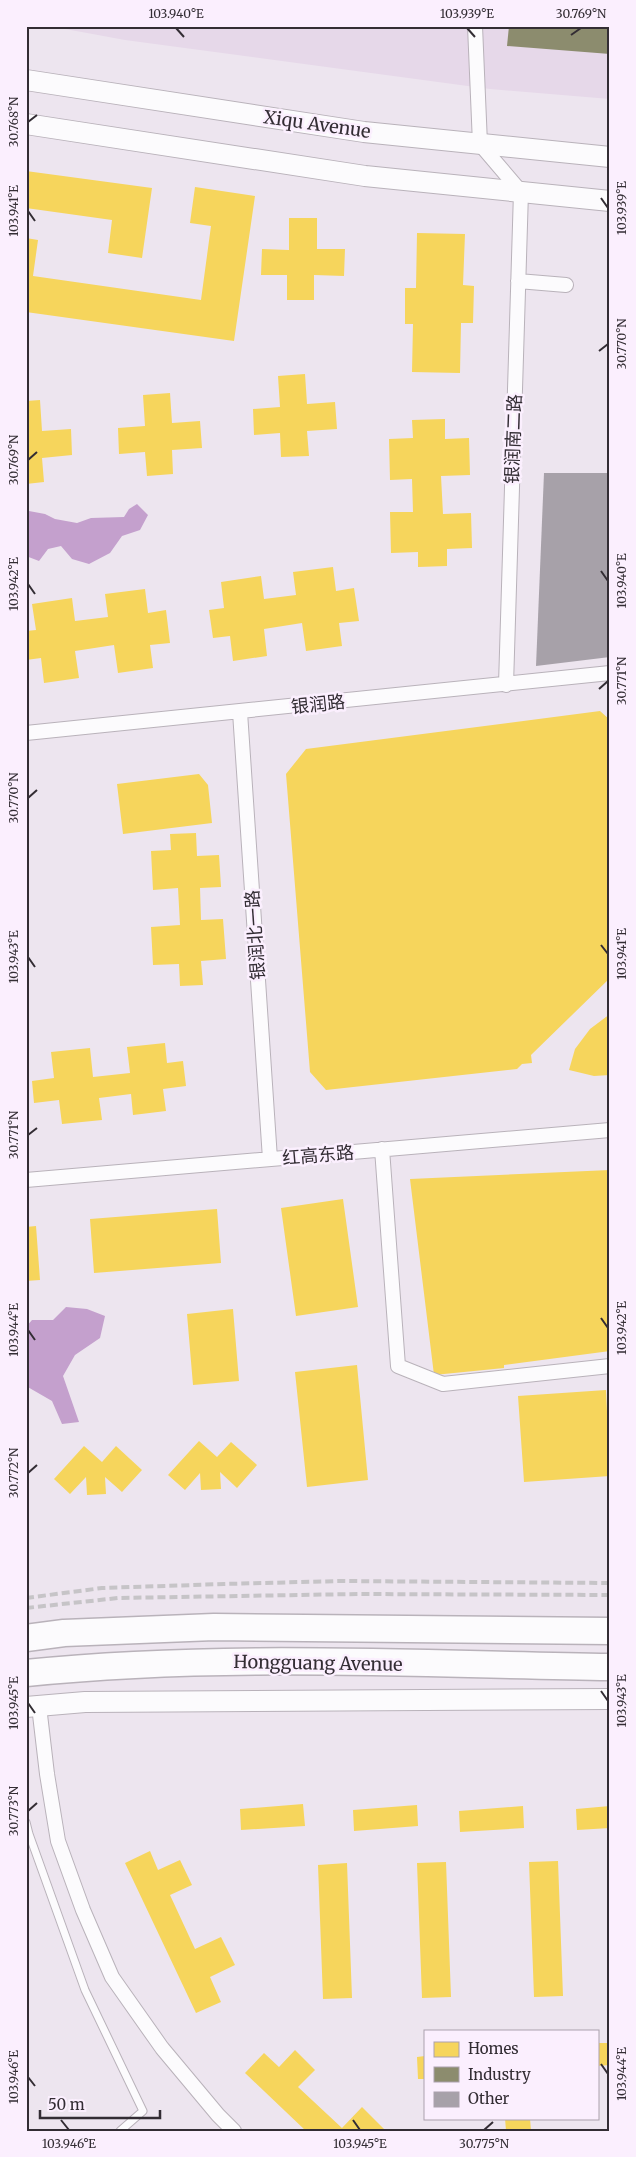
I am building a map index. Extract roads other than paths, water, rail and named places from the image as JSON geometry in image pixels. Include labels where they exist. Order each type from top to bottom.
[{"type":"highway","name":"Hongguang Avenue","points":[[26,1638],[64,1633],[214,1626],[610,1631]]},
{"type":"highway","name":"Hongguang Avenue","points":[[26,1673],[91,1666],[254,1661],[610,1667]]},
{"type":"main road","name":"Xiqu Avenue","points":[[26,80],[364,132],[610,157]]},
{"type":"main road","points":[[26,124],[365,176],[610,202]]},
{"type":"main road","points":[[32,1707],[85,1702],[610,1699]]},
{"type":"street","points":[[475,26],[480,144],[521,192]]},
{"type":"street","name":"银润南二路","points":[[506,685],[521,192]]},
{"type":"street","points":[[518,281],[566,285]]},
{"type":"street","name":"银润路","points":[[26,733],[610,674]]},
{"type":"street","name":"银润北一路","points":[[240,712],[270,1159]]},
{"type":"street","name":"红高东路","points":[[26,1180],[610,1130]]},
{"type":"street","points":[[382,1150],[398,1366],[443,1384],[610,1366]]},
{"type":"street","points":[[32,1707],[47,1774],[58,1841],[83,1910],[112,1978],[162,2048],[234,2131]]},
{"type":"lane","points":[[26,1822],[28,1834],[85,1990],[143,2111],[120,2131]]},
{"type":"railway","points":[[26,1598],[102,1588],[224,1584],[341,1581],[610,1583]]},
{"type":"railway","points":[[26,1608],[118,1598],[359,1594],[610,1595]]}]
